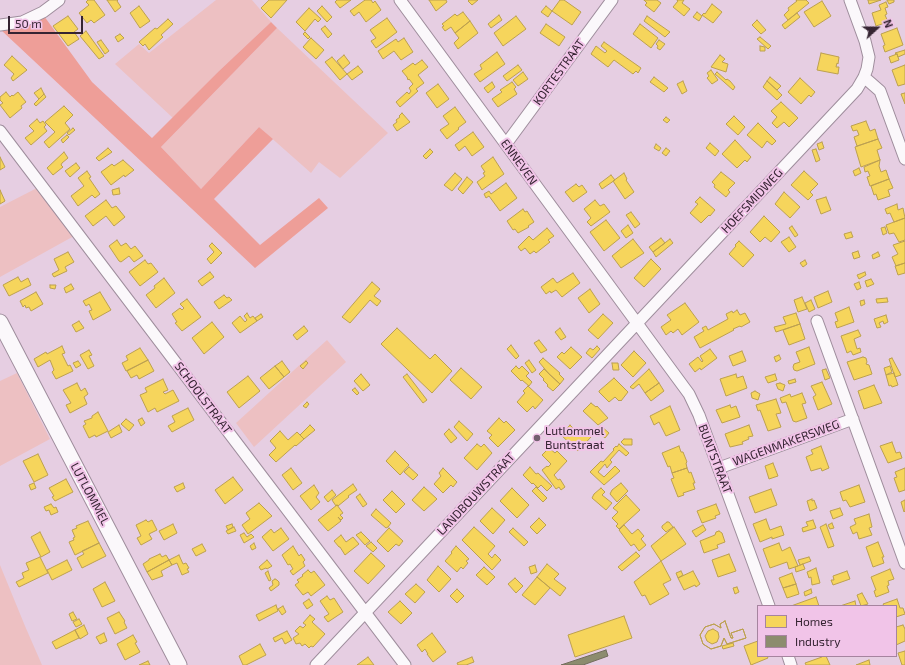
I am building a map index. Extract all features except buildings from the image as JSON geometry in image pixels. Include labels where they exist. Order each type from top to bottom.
[{"type":"main road","name":"LUTLOMMEL","points":[[0,322],[180,665]]},
{"type":"street","points":[[0,25],[22,22],[43,12],[59,0]]},
{"type":"street","name":"KORTESTRAAT","points":[[506,144],[612,0]]},
{"type":"street","name":"HOEFSMIDWEG","points":[[637,324],[857,89],[867,69],[869,57],[865,41],[850,0]]},
{"type":"street","name":"ENNEVEN","points":[[402,1],[637,324]]},
{"type":"street","points":[[864,77],[880,91],[905,159]]},
{"type":"street","name":"SCHOOLSTRAAT","points":[[0,131],[405,665]]},
{"type":"street","name":"WAGENMAKERSWEG","points":[[817,321],[905,563]]},
{"type":"street","name":"BUNTSTRAAT","points":[[637,324],[688,394],[699,415],[770,605]]},
{"type":"street","name":"LANDBOUWSTRAAT","points":[[316,665],[637,324]]},
{"type":"street","name":"WAGENMAKERSWEG","points":[[719,468],[853,420]]},
{"type":"shaded area","points":[[216,0],[252,0],[271,22],[219,71],[173,118],[115,64],[139,44],[149,53]]},
{"type":"shaded area","points":[[44,16],[92,82],[152,138],[219,71],[271,22],[277,28],[161,147],[201,189],[259,127],[273,139],[214,199],[260,245],[319,198],[328,208],[255,268],[1,30],[17,28]]},
{"type":"shaded area","points":[[277,28],[388,133],[340,178],[319,162],[311,173],[259,127],[201,189],[161,147]]},
{"type":"shaded area","points":[[37,188],[74,236],[0,277],[0,207]]},
{"type":"shaded area","points":[[327,340],[346,362],[254,447],[236,423]]},
{"type":"shaded area","points":[[17,373],[50,439],[0,466],[0,381]]},
{"type":"shaded area","points":[[0,565],[25,626],[42,665],[0,665]]},
{"type":"place","name":"Lutlommel Buntstraat","points":[[537,438]]}]
